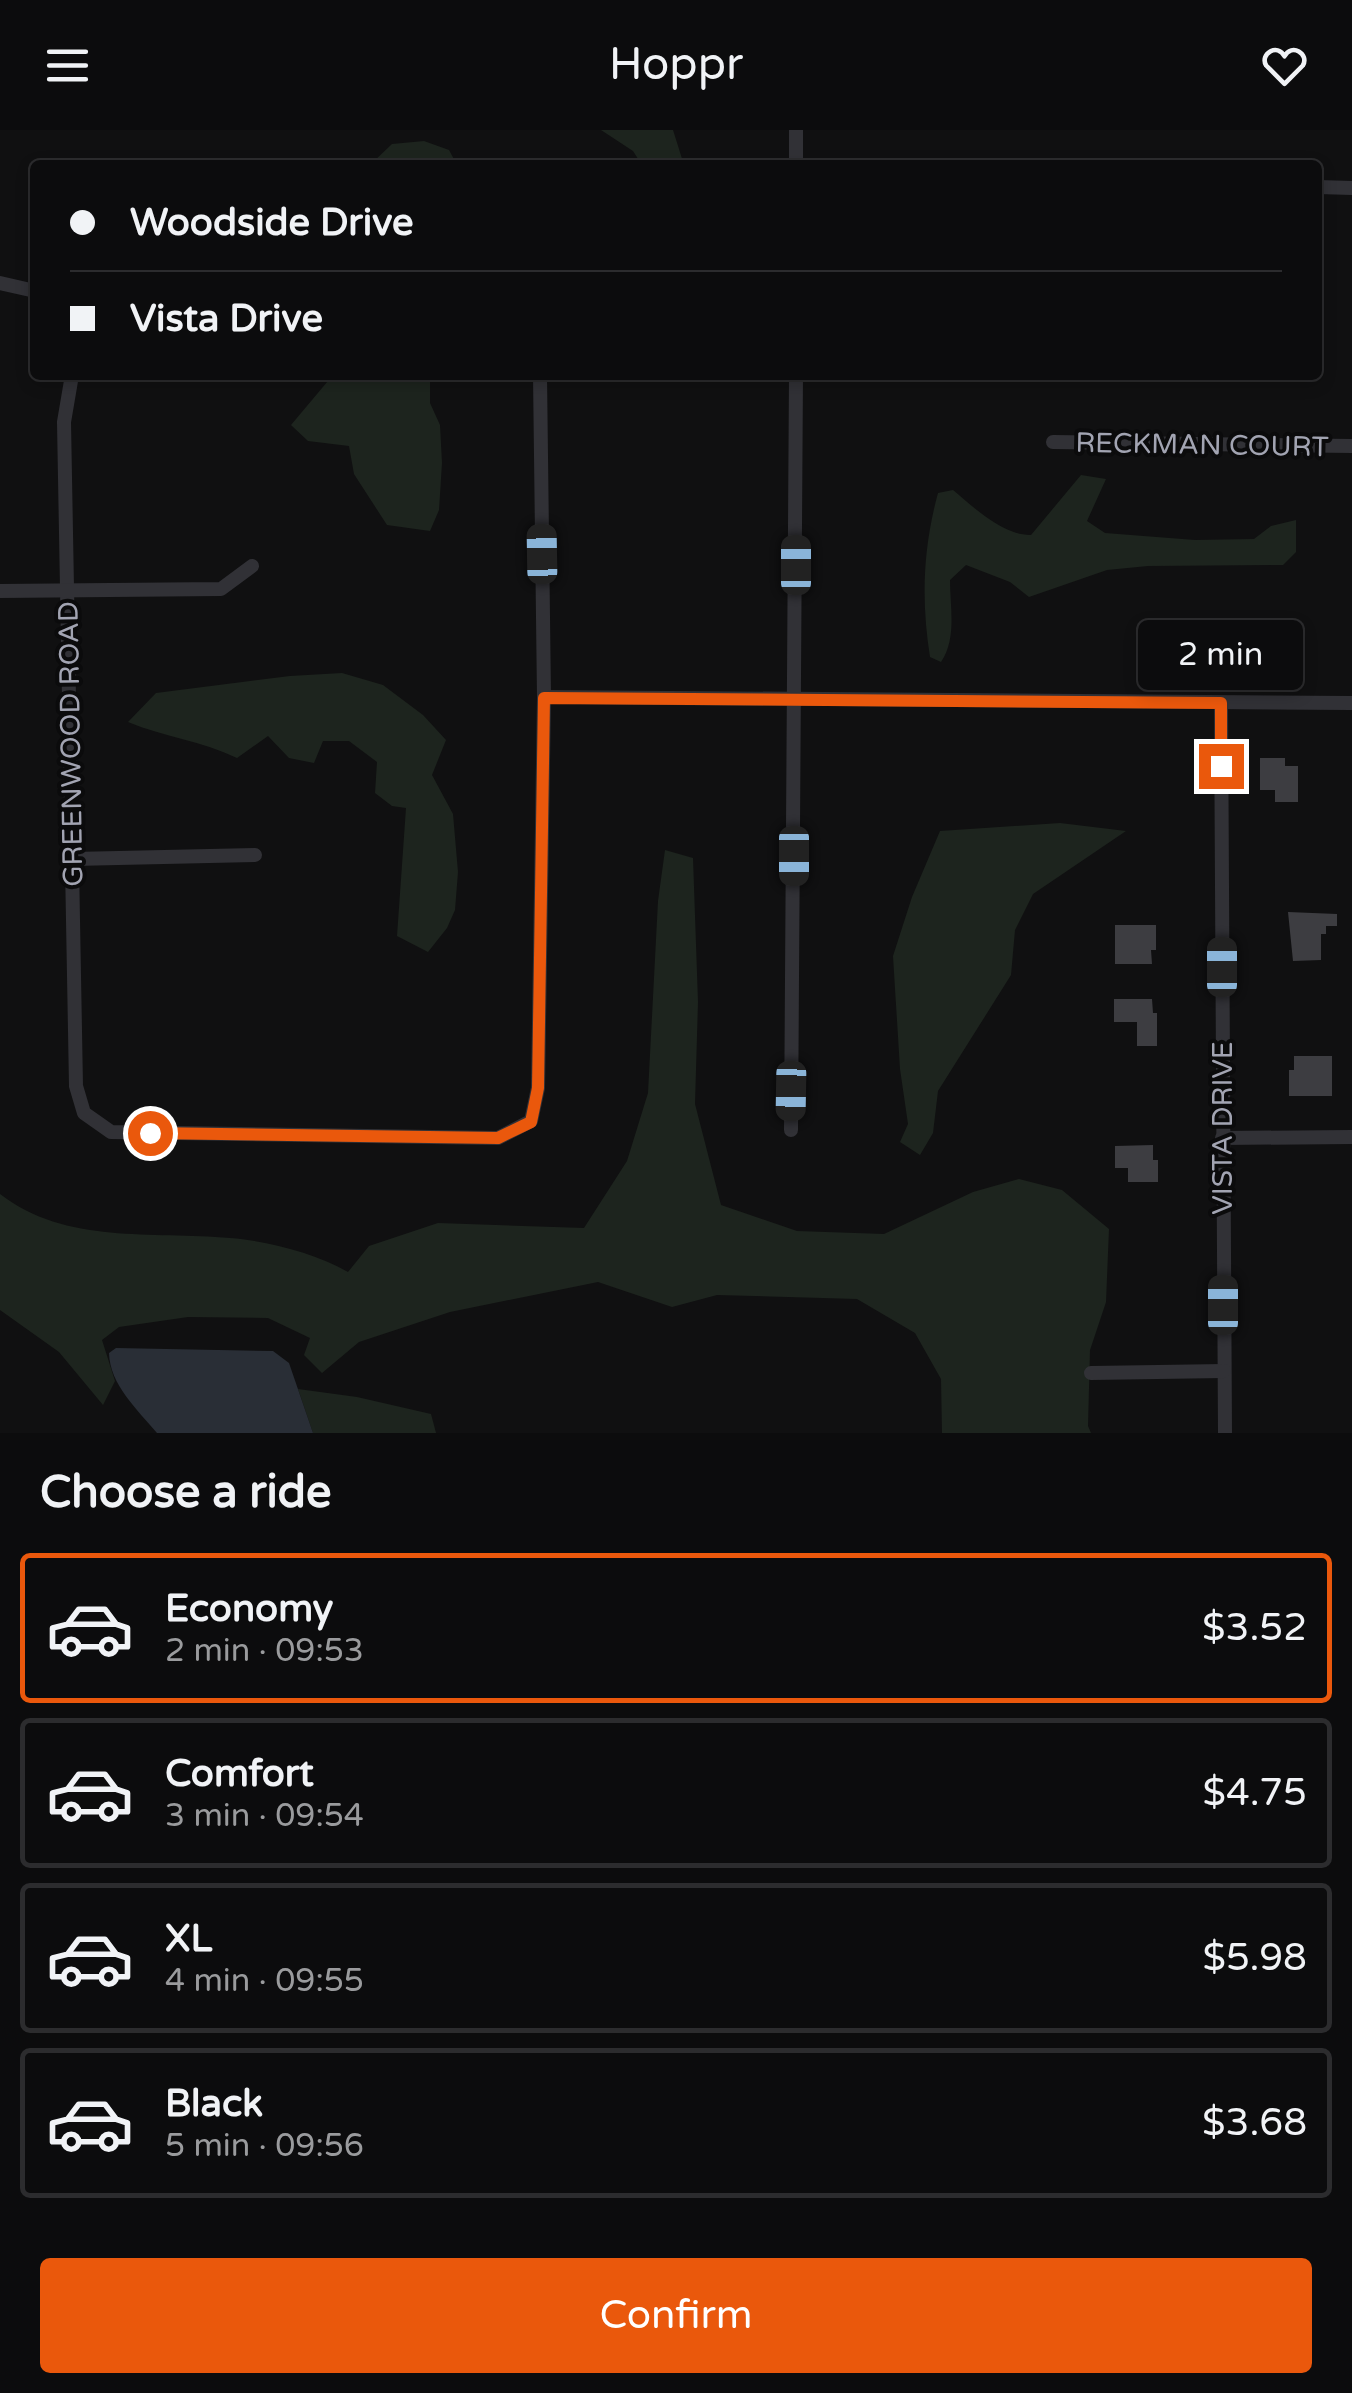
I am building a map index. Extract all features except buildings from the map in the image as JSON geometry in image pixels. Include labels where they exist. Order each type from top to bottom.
[{"type":"street","points":[[796,130],[796,160]]},
{"type":"street","points":[[1322,187],[1352,188]]},
{"type":"street","points":[[0,284],[30,290]]},
{"type":"street","name":"GREENWOOD ROAD","points":[[71,380],[64,422],[76,1086],[84,1113],[111,1132],[498,1138],[531,1122],[538,1088],[544,698]]},
{"type":"street","points":[[540,380],[544,698],[1352,703]]},
{"type":"street","points":[[791,1130],[796,380]]},
{"type":"street","name":"RECKMAN COURT","points":[[1053,442],[1352,446]]},
{"type":"street","points":[[0,591],[221,588],[252,566]]},
{"type":"street","name":"VISTA DRIVE","points":[[1221,703],[1225,1433]]},
{"type":"street","points":[[73,859],[255,855]]},
{"type":"street","points":[[1222,1138],[1352,1137]]},
{"type":"street","points":[[1091,1373],[1224,1372]]},
{"type":"shaded area","points":[[601,130],[673,130],[682,160],[639,160],[633,151]]},
{"type":"shaded area","points":[[424,141],[449,150],[454,160],[375,160],[392,144]]},
{"type":"shaded area","points":[[329,380],[430,380],[430,403],[440,425],[442,463],[439,510],[430,531],[387,525],[354,474],[349,446],[308,441],[291,425]]},
{"type":"shaded area","points":[[1081,475],[1106,479],[1087,521],[1105,533],[1195,540],[1254,539],[1271,526],[1296,520],[1296,552],[1283,565],[1107,570],[1029,597],[1010,582],[966,565],[950,580],[952,622],[946,653],[941,662],[930,657],[925,574],[938,493],[953,490],[1000,526],[1031,535]]},
{"type":"shaded area","points":[[342,673],[383,685],[423,715],[446,740],[432,775],[453,814],[458,872],[455,910],[447,928],[428,952],[397,936],[406,808],[392,806],[375,793],[377,762],[349,741],[323,741],[314,763],[289,758],[268,736],[237,758],[128,722],[156,693]]},
{"type":"shaded area","points":[[1060,823],[1126,831],[1033,894],[1015,930],[1011,975],[938,1091],[933,1133],[920,1155],[900,1142],[908,1124],[900,1069],[893,956],[912,897],[940,831]]},
{"type":"shaded area","points":[[665,850],[693,858],[698,1002],[695,1104],[721,1205],[797,1231],[884,1234],[973,1192],[1019,1179],[1062,1190],[1109,1229],[1106,1302],[1090,1350],[1091,1433],[942,1433],[941,1379],[915,1333],[857,1299],[717,1295],[672,1307],[598,1282],[450,1312],[359,1342],[322,1373],[304,1355],[310,1338],[268,1318],[188,1317],[119,1327],[102,1340],[115,1381],[103,1405],[59,1352],[0,1310],[0,1194],[26,1210],[81,1228],[260,1242],[306,1254],[348,1272],[369,1246],[438,1223],[584,1228],[627,1161],[648,1093],[658,901]]},
{"type":"shaded area","points":[[116,1348],[273,1351],[289,1363],[313,1433],[157,1433],[114,1376],[109,1353]]},
{"type":"shaded area","points":[[298,1389],[357,1397],[431,1414],[436,1433],[313,1433]]},
{"type":"route","points":[[150,1133],[498,1138],[531,1122],[538,1088],[544,698],[1221,703],[1221,766]]}]
